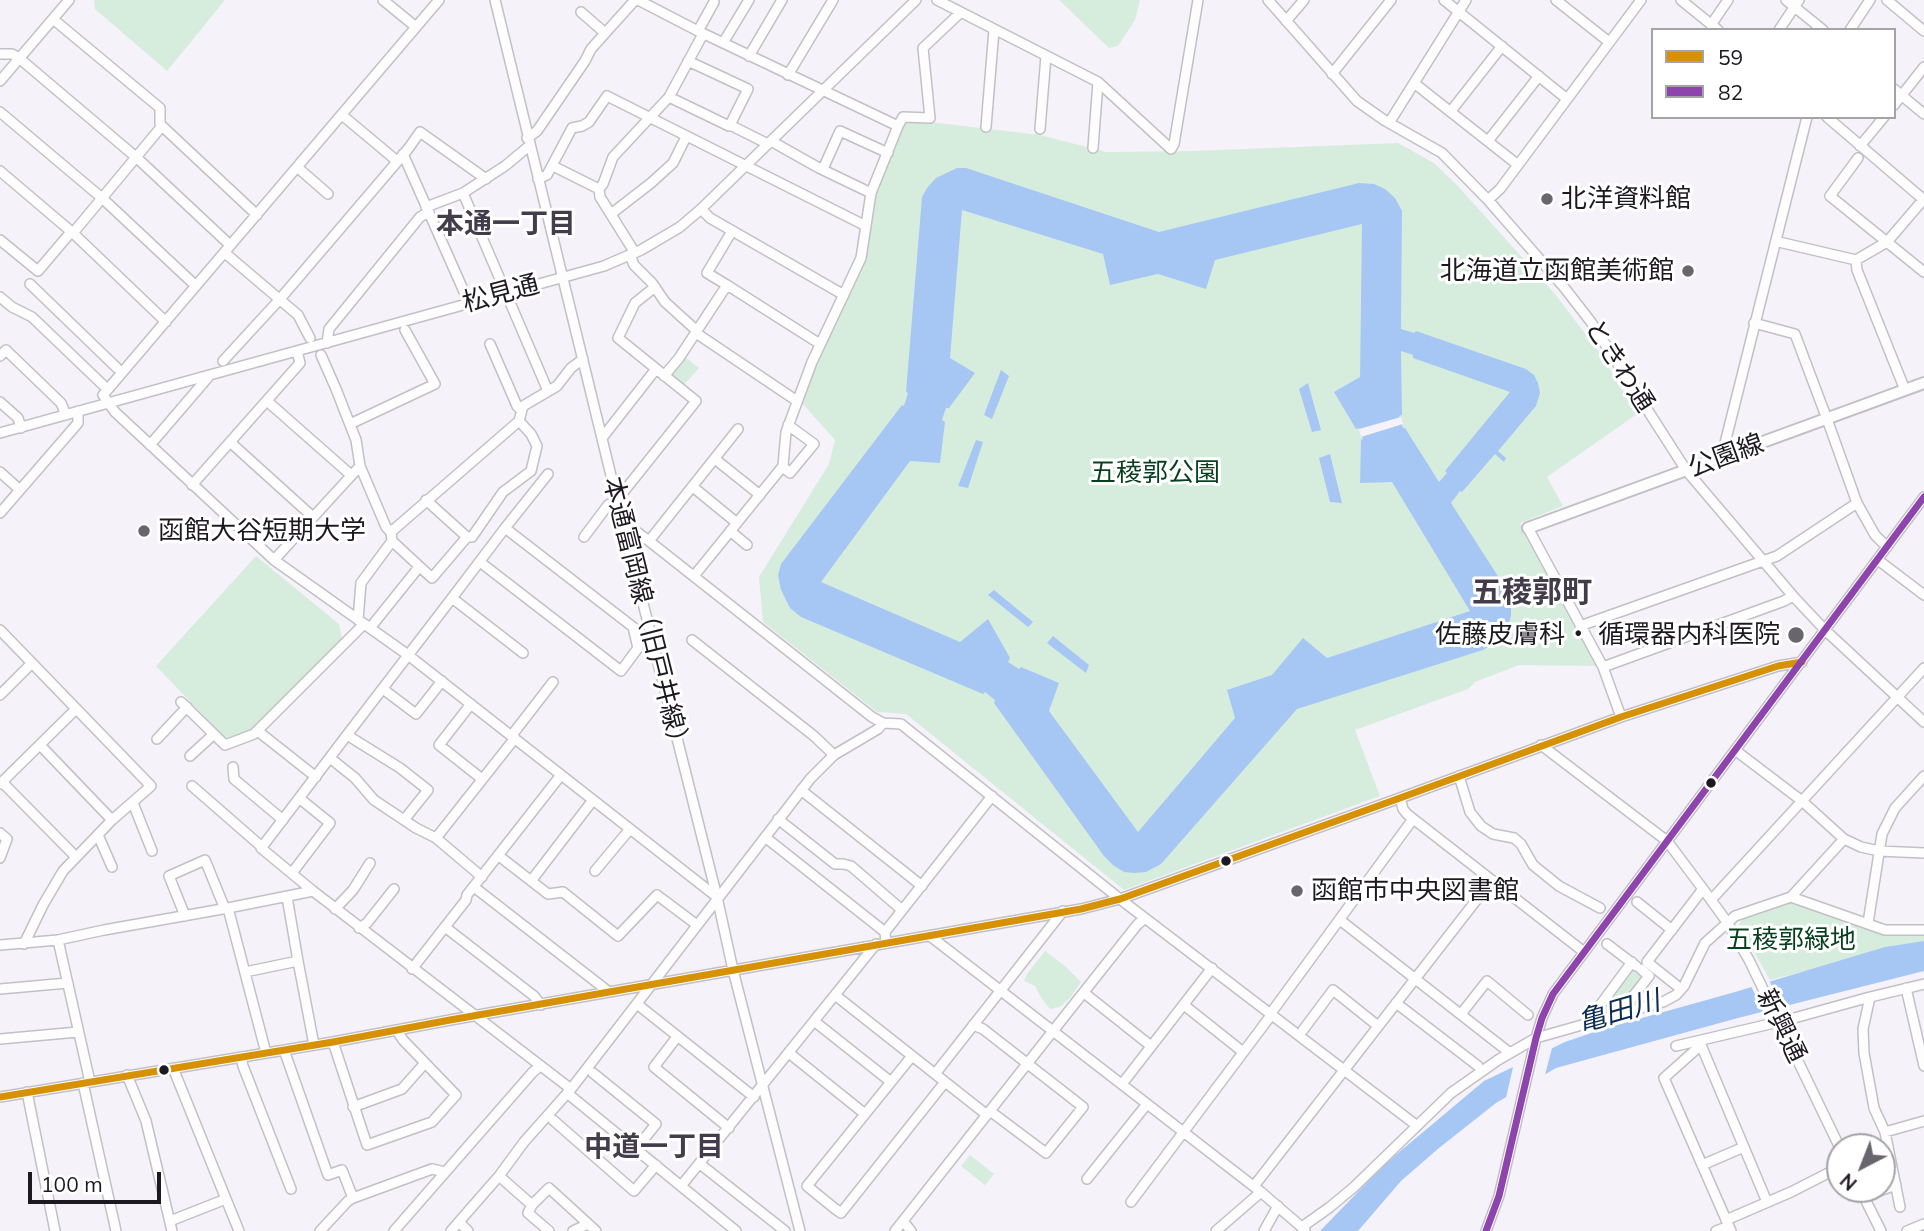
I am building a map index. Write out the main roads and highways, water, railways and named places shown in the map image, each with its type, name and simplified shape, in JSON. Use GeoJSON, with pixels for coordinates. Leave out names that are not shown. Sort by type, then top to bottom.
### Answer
{"type":"FeatureCollection","features":[{"type":"Feature","properties":{"kind":"main road","name":"公園線"},"geometry":{"type":"LineString","coordinates":[[1528,528],[1924,383]]}},
{"type":"Feature","properties":{"kind":"water"},"geometry":{"type":"Polygon","coordinates":[[[957,168],[966,168],[1159,232],[1359,183],[1374,184],[1385,189],[1395,198],[1402,211],[1401,329],[1414,333],[1416,331],[1526,369],[1534,375],[1538,383],[1540,393],[1536,406],[1498,451],[1506,458],[1504,462],[1495,454],[1451,503],[1508,592],[1511,616],[1503,637],[1483,650],[1297,709],[1161,864],[1146,872],[1134,873],[1124,872],[1104,856],[994,703],[995,700],[985,692],[983,694],[801,617],[790,608],[781,590],[778,575],[781,564],[902,405],[904,406],[908,393],[922,197],[936,178],[957,168]],[[962,210],[950,358],[975,373],[949,408],[946,408],[942,420],[945,422],[940,463],[910,461],[821,582],[960,642],[988,619],[1010,658],[1008,662],[1019,669],[1021,667],[1059,683],[1049,711],[1138,832],[1235,718],[1227,690],[1272,675],[1303,638],[1327,658],[1470,611],[1392,482],[1360,483],[1363,439],[1359,428],[1356,429],[1334,392],[1360,377],[1362,224],[1215,260],[1206,289],[1158,274],[1110,285],[1103,254],[962,210]],[[1401,351],[1402,415],[1399,416],[1403,428],[1439,482],[1447,473],[1445,471],[1510,392],[1413,358],[1413,355],[1401,351]]]}},
{"type":"Feature","properties":{"kind":"water"},"geometry":{"type":"Polygon","coordinates":[[[1001,370],[1009,376],[992,419],[984,415],[1001,370]]]}},
{"type":"Feature","properties":{"kind":"water"},"geometry":{"type":"Polygon","coordinates":[[[1308,383],[1321,430],[1312,432],[1299,389],[1308,383]]]}},
{"type":"Feature","properties":{"kind":"water"},"geometry":{"type":"Polygon","coordinates":[[[976,440],[983,442],[968,488],[958,486],[976,440]]]}},
{"type":"Feature","properties":{"kind":"water"},"geometry":{"type":"Polygon","coordinates":[[[1330,454],[1342,503],[1330,502],[1319,458],[1330,454]]]}},
{"type":"Feature","properties":{"kind":"water"},"geometry":{"type":"Polygon","coordinates":[[[994,590],[1033,622],[1028,627],[988,595],[994,590]]]}},
{"type":"Feature","properties":{"kind":"water"},"geometry":{"type":"Polygon","coordinates":[[[1053,636],[1089,665],[1086,673],[1047,643],[1053,636]]]}},
{"type":"Feature","properties":{"kind":"water"},"geometry":{"type":"Polygon","coordinates":[[[1924,941],[1924,971],[1556,1068],[1496,1103],[1439,1148],[1401,1181],[1358,1231],[1320,1231],[1385,1164],[1484,1081],[1565,1042],[1885,947],[1924,941]]]}},
{"type":"Feature","properties":{"kind":"place","name":"北洋資料館"},"geometry":{"type":"Point","coordinates":[1547,199]}},
{"type":"Feature","properties":{"kind":"place","name":"北海道立函館美術館"},"geometry":{"type":"Point","coordinates":[1688,271]}},
{"type":"Feature","properties":{"kind":"place","name":"函館大谷短期大学"},"geometry":{"type":"Point","coordinates":[144,531]}},
{"type":"Feature","properties":{"kind":"place","name":"佐藤皮膚科・ 循環器内科医院"},"geometry":{"type":"Point","coordinates":[1796,635]}},
{"type":"Feature","properties":{"kind":"place","name":"函館市中央図書館"},"geometry":{"type":"Point","coordinates":[1297,891]}},
{"type":"Feature","properties":{"kind":"district","name":"本通一丁目"},"geometry":{"type":"Point","coordinates":[506,225]}},
{"type":"Feature","properties":{"kind":"district","name":"五稜郭町"},"geometry":{"type":"Point","coordinates":[1532,593]}},
{"type":"Feature","properties":{"kind":"district","name":"中道一丁目"},"geometry":{"type":"Point","coordinates":[654,1148]}},
{"type":"Feature","properties":{"kind":"park label","name":"五稜郭公園"},"geometry":{"type":"Point","coordinates":[1155,473]}},
{"type":"Feature","properties":{"kind":"park label","name":"五稜郭緑地"},"geometry":{"type":"Point","coordinates":[1791,940]}},
{"type":"Feature","properties":{"kind":"water label","name":"亀田川"},"geometry":{"type":"Point","coordinates":[1619,1012]}}]}
